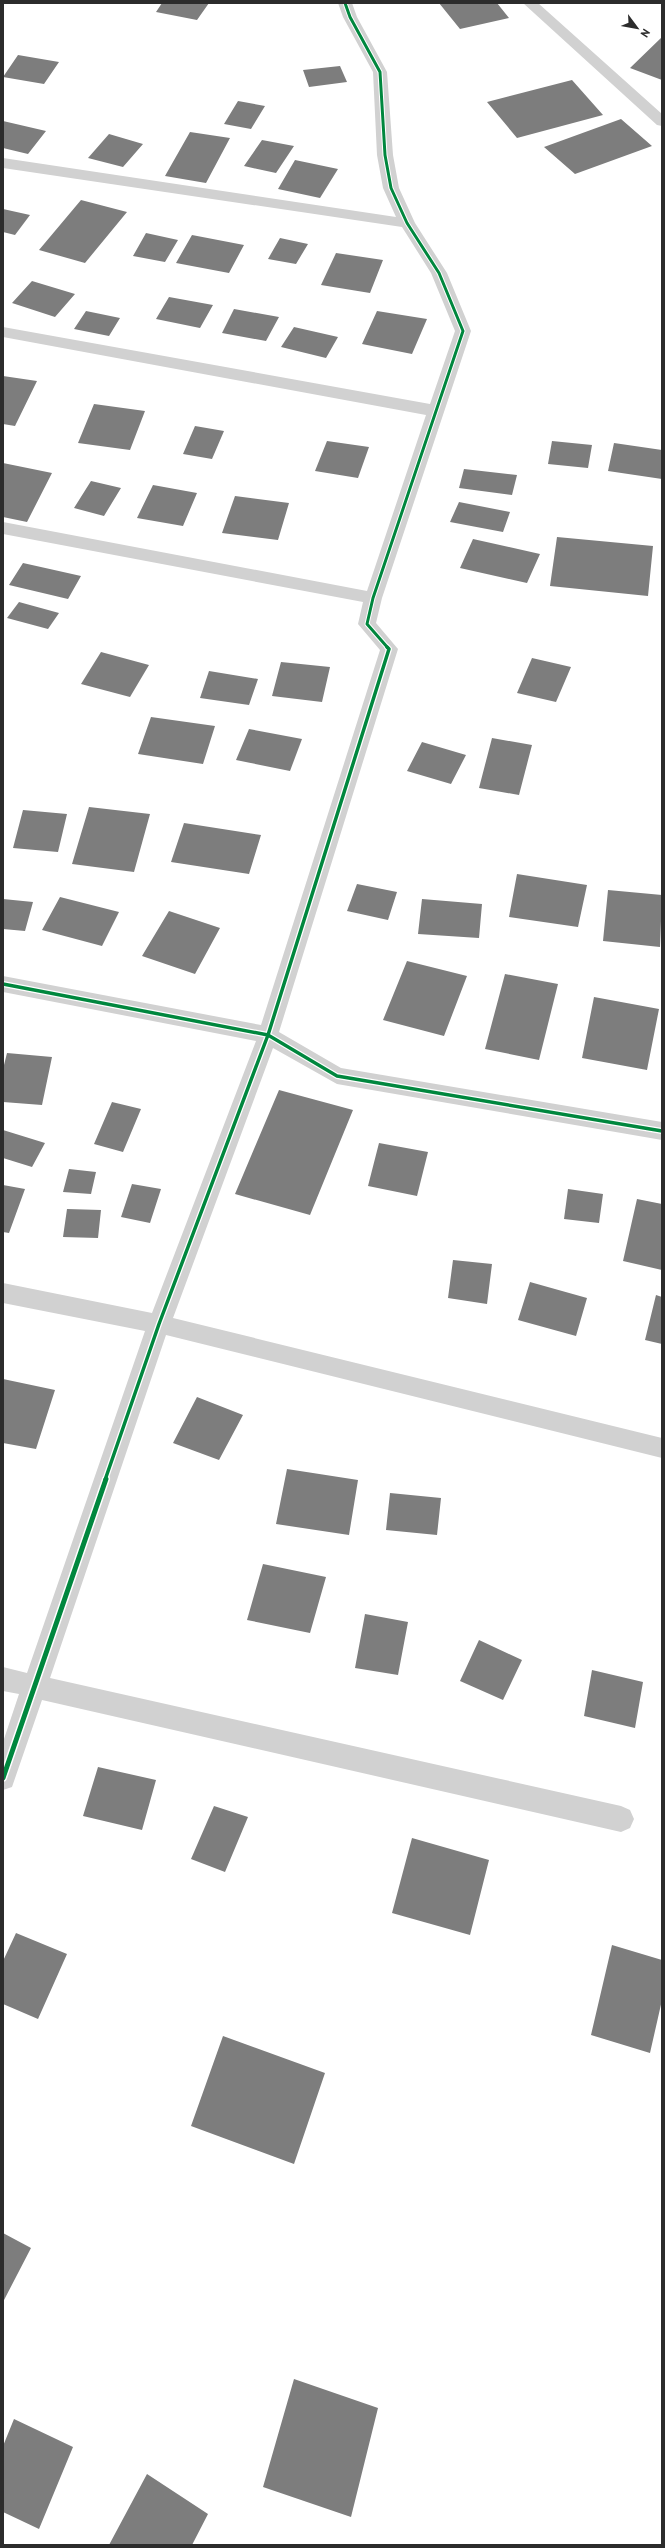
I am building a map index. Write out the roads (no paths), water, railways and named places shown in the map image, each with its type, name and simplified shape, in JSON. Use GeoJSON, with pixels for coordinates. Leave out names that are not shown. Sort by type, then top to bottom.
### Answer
{"type":"FeatureCollection","features":[{"type":"Feature","properties":{"kind":"street"},"geometry":{"type":"LineString","coordinates":[[3,1778],[159,1324],[268,1035],[389,649],[367,624],[373,598],[463,331],[439,273],[407,223],[390,181],[385,155],[380,72],[350,17],[345,3]]}},
{"type":"Feature","properties":{"kind":"street"},"geometry":{"type":"LineString","coordinates":[[530,3],[662,122]]}},
{"type":"Feature","properties":{"kind":"street"},"geometry":{"type":"LineString","coordinates":[[3,163],[407,223]]}},
{"type":"Feature","properties":{"kind":"street"},"geometry":{"type":"LineString","coordinates":[[3,332],[436,411]]}},
{"type":"Feature","properties":{"kind":"street"},"geometry":{"type":"LineString","coordinates":[[3,528],[373,598]]}},
{"type":"Feature","properties":{"kind":"street"},"geometry":{"type":"LineString","coordinates":[[3,984],[268,1035],[337,1076],[662,1131]]}},
{"type":"Feature","properties":{"kind":"street"},"geometry":{"type":"LineString","coordinates":[[3,1294],[159,1324],[662,1448]]}},
{"type":"Feature","properties":{"kind":"street"},"geometry":{"type":"LineString","coordinates":[[3,1680],[621,1818]]}}]}
